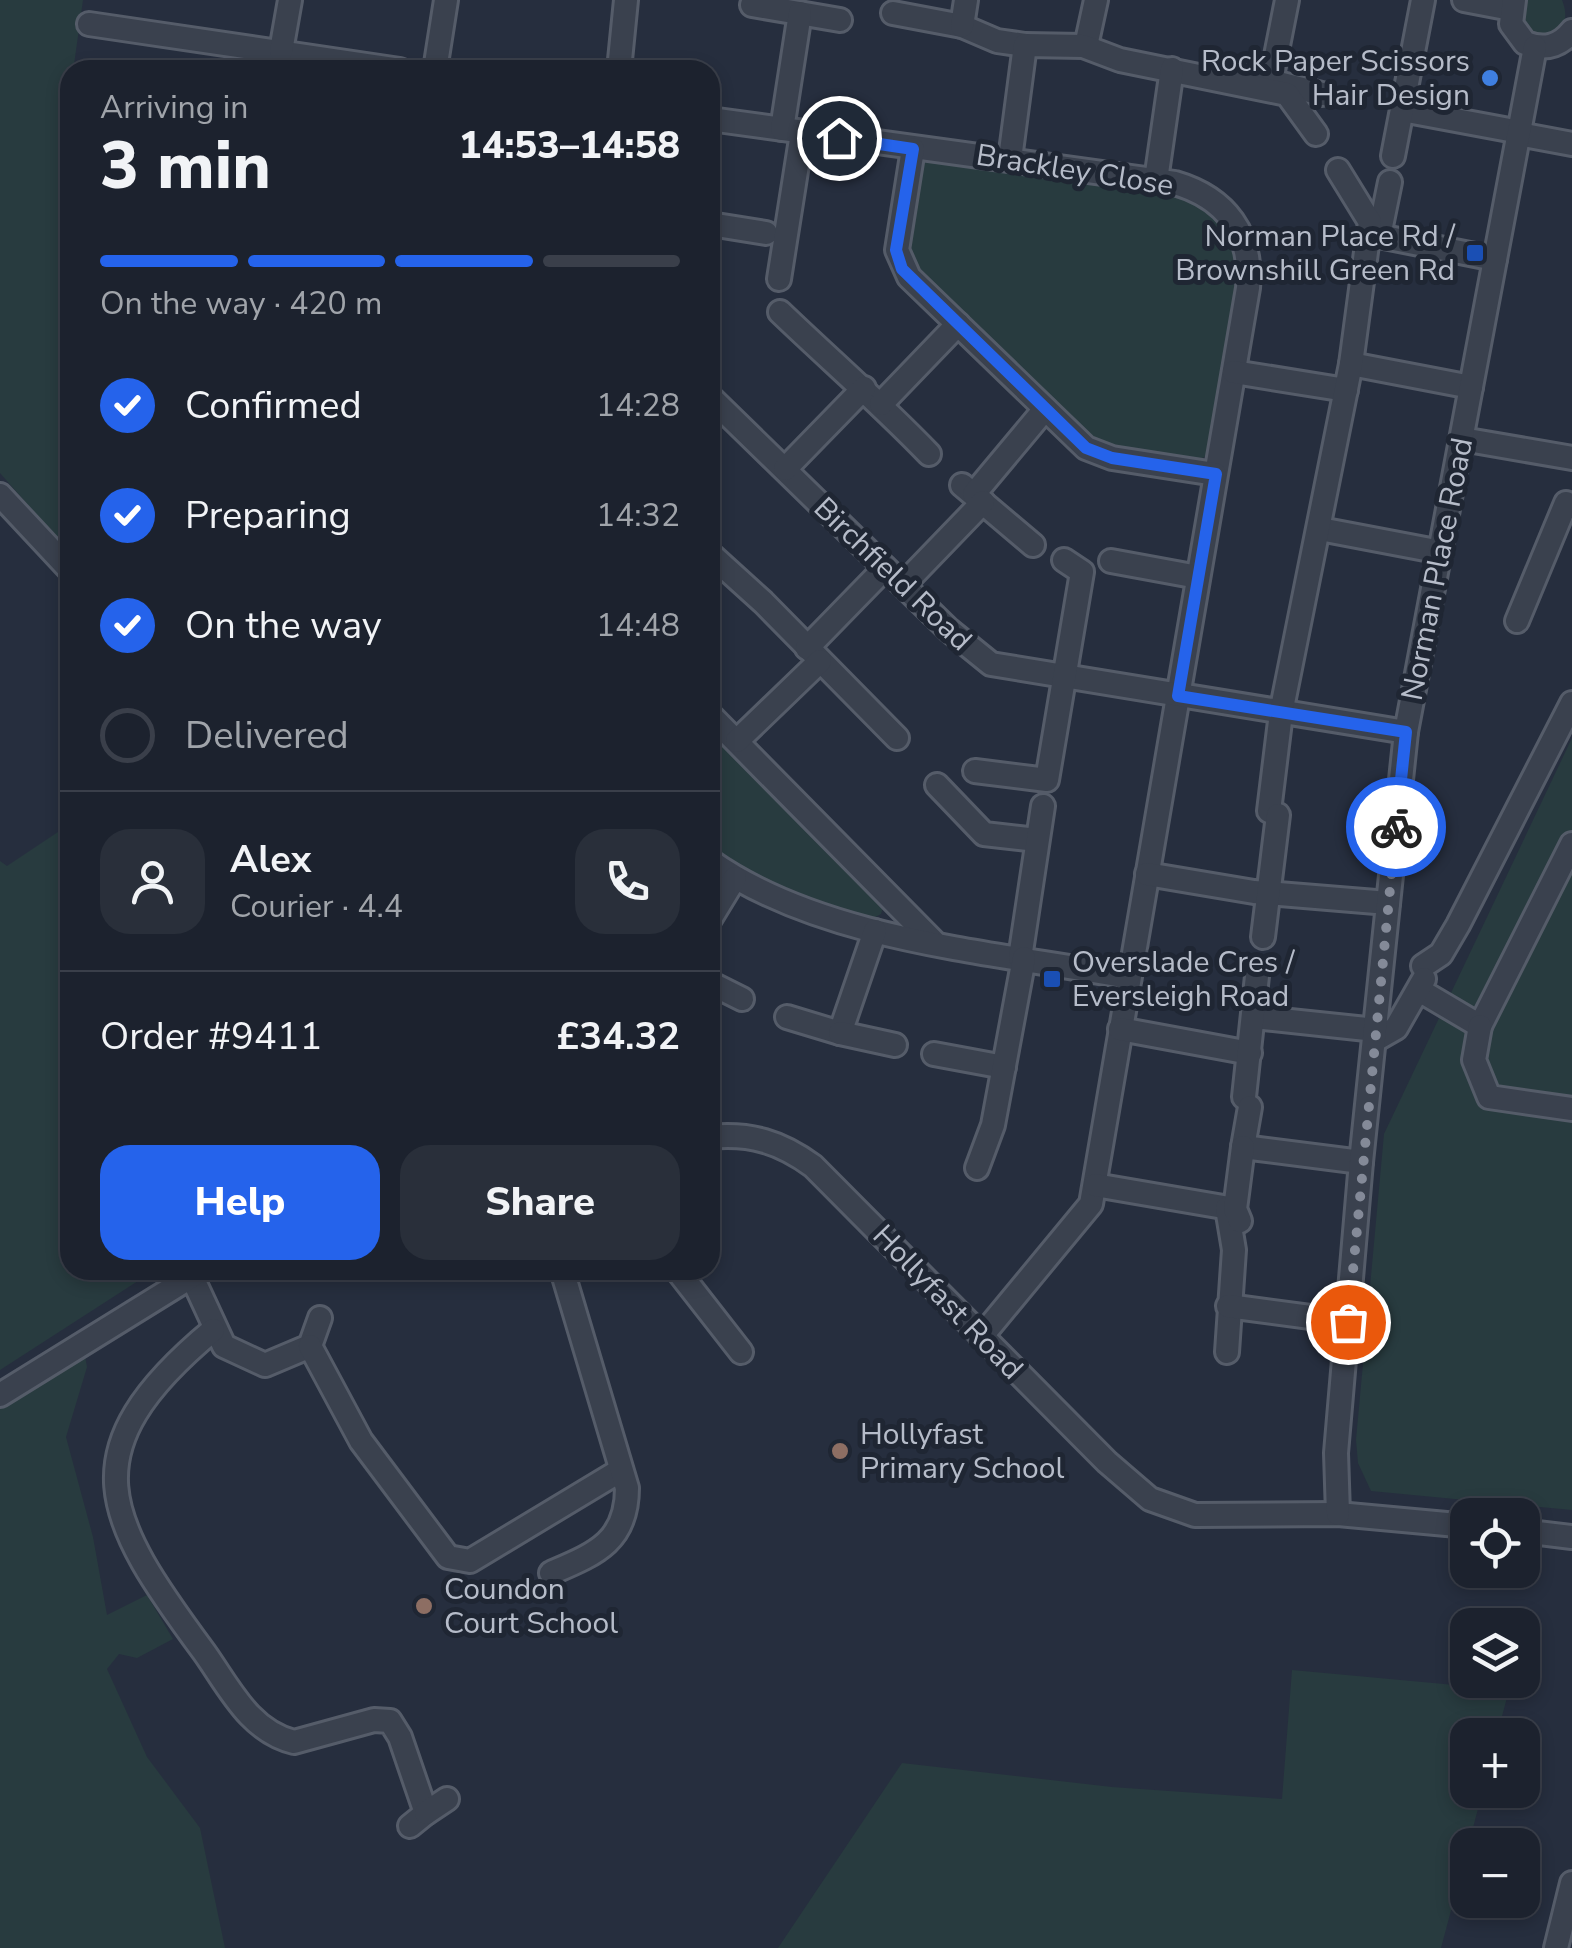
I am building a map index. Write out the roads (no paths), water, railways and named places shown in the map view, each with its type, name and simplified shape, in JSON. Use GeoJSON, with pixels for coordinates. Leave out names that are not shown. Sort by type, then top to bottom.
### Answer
{"type":"FeatureCollection","features":[{"type":"Feature","properties":{"kind":"street"},"geometry":{"type":"LineString","coordinates":[[280,51],[290,0]]}},
{"type":"Feature","properties":{"kind":"street"},"geometry":{"type":"LineString","coordinates":[[437,60],[446,0]]}},
{"type":"Feature","properties":{"kind":"street"},"geometry":{"type":"LineString","coordinates":[[620,60],[626,0]]}},
{"type":"Feature","properties":{"kind":"street"},"geometry":{"type":"LineString","coordinates":[[962,26],[966,0]]}},
{"type":"Feature","properties":{"kind":"street"},"geometry":{"type":"LineString","coordinates":[[1086,46],[1096,0]]}},
{"type":"Feature","properties":{"kind":"street"},"geometry":{"type":"LineString","coordinates":[[1270,81],[1287,0]]}},
{"type":"Feature","properties":{"kind":"street"},"geometry":{"type":"LineString","coordinates":[[1394,156],[1423,0]]}},
{"type":"Feature","properties":{"kind":"street"},"geometry":{"type":"LineString","coordinates":[[1464,0],[1512,5],[1516,34],[1536,47],[1560,43],[1572,31]]}},
{"type":"Feature","properties":{"kind":"street"},"geometry":{"type":"LineString","coordinates":[[752,5],[808,9],[840,20]]}},
{"type":"Feature","properties":{"kind":"street"},"geometry":{"type":"LineString","coordinates":[[779,279],[808,9]]}},
{"type":"Feature","properties":{"kind":"street"},"geometry":{"type":"LineString","coordinates":[[893,13],[962,26],[997,40],[1025,45],[1086,46],[1120,60],[1287,94],[1316,134]]}},
{"type":"Feature","properties":{"kind":"street"},"geometry":{"type":"LineString","coordinates":[[88,24],[280,51],[300,60]]}},
{"type":"Feature","properties":{"kind":"street"},"geometry":{"type":"LineString","coordinates":[[1010,160],[1025,45]]}},
{"type":"Feature","properties":{"kind":"street","name":"Norman Place Road"},"geometry":{"type":"LineString","coordinates":[[1338,1514],[1336,1454],[1360,1162],[1406,732],[1536,47]]}},
{"type":"Feature","properties":{"kind":"street"},"geometry":{"type":"LineString","coordinates":[[1156,180],[1172,69]]}},
{"type":"Feature","properties":{"kind":"street"},"geometry":{"type":"LineString","coordinates":[[1226,71],[1322,94]]}},
{"type":"Feature","properties":{"kind":"street"},"geometry":{"type":"LineString","coordinates":[[1402,110],[1572,144]]}},
{"type":"Feature","properties":{"kind":"street","name":"Brackley Close"},"geometry":{"type":"LineString","coordinates":[[720,120],[1156,180],[1212,198],[1232,218],[1246,244],[1248,288],[1088,1214],[981,1337]]}},
{"type":"Feature","properties":{"kind":"street"},"geometry":{"type":"LineString","coordinates":[[913,149],[898,235],[898,261],[1086,448],[1101,455],[1216,474]]}},
{"type":"Feature","properties":{"kind":"street"},"geometry":{"type":"LineString","coordinates":[[1263,937],[1281,712],[1351,364],[1370,222],[1338,170]]}},
{"type":"Feature","properties":{"kind":"street"},"geometry":{"type":"LineString","coordinates":[[1390,182],[1380,236],[1495,259]]}},
{"type":"Feature","properties":{"kind":"street"},"geometry":{"type":"LineString","coordinates":[[720,226],[766,233]]}},
{"type":"Feature","properties":{"kind":"street"},"geometry":{"type":"LineString","coordinates":[[780,312],[873,396],[929,454]]}},
{"type":"Feature","properties":{"kind":"street"},"geometry":{"type":"LineString","coordinates":[[786,469],[958,324]]}},
{"type":"Feature","properties":{"kind":"street"},"geometry":{"type":"LineString","coordinates":[[1351,364],[1471,386]]}},
{"type":"Feature","properties":{"kind":"street"},"geometry":{"type":"LineString","coordinates":[[1234,372],[1346,390]]}},
{"type":"Feature","properties":{"kind":"street","name":"Birchfield Road"},"geometry":{"type":"LineString","coordinates":[[720,406],[903,586],[991,664],[1406,732]]}},
{"type":"Feature","properties":{"kind":"street"},"geometry":{"type":"LineString","coordinates":[[903,586],[973,494],[1046,409]]}},
{"type":"Feature","properties":{"kind":"street"},"geometry":{"type":"LineString","coordinates":[[1462,439],[1572,458]]}},
{"type":"Feature","properties":{"kind":"street"},"geometry":{"type":"LineString","coordinates":[[973,494],[1033,545]]}},
{"type":"Feature","properties":{"kind":"street"},"geometry":{"type":"LineString","coordinates":[[0,495],[60,559]]}},
{"type":"Feature","properties":{"kind":"street"},"geometry":{"type":"LineString","coordinates":[[1517,621],[1570,498]]}},
{"type":"Feature","properties":{"kind":"street"},"geometry":{"type":"LineString","coordinates":[[1320,530],[1441,552]]}},
{"type":"Feature","properties":{"kind":"street"},"geometry":{"type":"LineString","coordinates":[[976,771],[1047,780],[1082,572],[1064,560]]}},
{"type":"Feature","properties":{"kind":"street"},"geometry":{"type":"LineString","coordinates":[[1111,561],[1198,577]]}},
{"type":"Feature","properties":{"kind":"street"},"geometry":{"type":"LineString","coordinates":[[720,564],[897,738]]}},
{"type":"Feature","properties":{"kind":"street"},"geometry":{"type":"LineString","coordinates":[[737,742],[885,568]]}},
{"type":"Feature","properties":{"kind":"street"},"geometry":{"type":"LineString","coordinates":[[1254,1018],[1375,1035],[1396,1028],[1419,990],[1423,966],[1441,954],[1458,925],[1572,703]]}},
{"type":"Feature","properties":{"kind":"street"},"geometry":{"type":"LineString","coordinates":[[720,725],[934,941]]}},
{"type":"Feature","properties":{"kind":"street"},"geometry":{"type":"LineString","coordinates":[[937,785],[984,834],[1037,840]]}},
{"type":"Feature","properties":{"kind":"street"},"geometry":{"type":"LineString","coordinates":[[977,1168],[993,1125],[1004,1067],[1042,806]]}},
{"type":"Feature","properties":{"kind":"street"},"geometry":{"type":"LineString","coordinates":[[1572,844],[1480,1026],[1474,1060],[1489,1096],[1572,1109]]}},
{"type":"Feature","properties":{"kind":"street"},"geometry":{"type":"LineString","coordinates":[[720,868],[826,918],[876,931],[1128,977]]}},
{"type":"Feature","properties":{"kind":"street"},"geometry":{"type":"LineString","coordinates":[[1147,874],[1268,892],[1388,903]]}},
{"type":"Feature","properties":{"kind":"street"},"geometry":{"type":"LineString","coordinates":[[720,903],[736,878]]}},
{"type":"Feature","properties":{"kind":"street"},"geometry":{"type":"LineString","coordinates":[[840,1033],[876,931]]}},
{"type":"Feature","properties":{"kind":"street"},"geometry":{"type":"LineString","coordinates":[[1384,952],[1402,954],[1423,966]]}},
{"type":"Feature","properties":{"kind":"street"},"geometry":{"type":"LineString","coordinates":[[1227,1352],[1234,1213],[1257,976]]}},
{"type":"Feature","properties":{"kind":"street"},"geometry":{"type":"LineString","coordinates":[[720,988],[742,999]]}},
{"type":"Feature","properties":{"kind":"street"},"geometry":{"type":"LineString","coordinates":[[1419,990],[1480,1026]]}},
{"type":"Feature","properties":{"kind":"street"},"geometry":{"type":"LineString","coordinates":[[787,1017],[895,1045]]}},
{"type":"Feature","properties":{"kind":"street"},"geometry":{"type":"LineString","coordinates":[[1120,1029],[1250,1053]]}},
{"type":"Feature","properties":{"kind":"street"},"geometry":{"type":"LineString","coordinates":[[934,1054],[1004,1067]]}},
{"type":"Feature","properties":{"kind":"street","name":"Hollyfast Road"},"geometry":{"type":"LineString","coordinates":[[720,1137],[753,1136],[774,1142],[814,1166],[981,1337],[1150,1499],[1195,1515],[1338,1514],[1450,1524]]}},
{"type":"Feature","properties":{"kind":"street"},"geometry":{"type":"LineString","coordinates":[[1243,1147],[1360,1162]]}},
{"type":"Feature","properties":{"kind":"street"},"geometry":{"type":"LineString","coordinates":[[1095,1185],[1234,1213]]}},
{"type":"Feature","properties":{"kind":"street"},"geometry":{"type":"LineString","coordinates":[[0,1395],[187,1280]]}},
{"type":"Feature","properties":{"kind":"street"},"geometry":{"type":"LineString","coordinates":[[199,1280],[212,1330],[224,1346],[265,1365],[310,1346],[320,1318]]}},
{"type":"Feature","properties":{"kind":"street"},"geometry":{"type":"LineString","coordinates":[[551,1573],[593,1554],[617,1534],[627,1512],[622,1471],[565,1280]]}},
{"type":"Feature","properties":{"kind":"street"},"geometry":{"type":"LineString","coordinates":[[684,1280],[741,1352]]}},
{"type":"Feature","properties":{"kind":"street"},"geometry":{"type":"LineString","coordinates":[[1228,1306],[1348,1322]]}},
{"type":"Feature","properties":{"kind":"street"},"geometry":{"type":"LineString","coordinates":[[212,1330],[153,1386],[119,1442],[114,1461],[120,1520],[165,1603],[242,1708],[260,1726],[294,1742],[374,1720],[390,1721],[400,1737],[418,1820],[447,1799]]}},
{"type":"Feature","properties":{"kind":"street"},"geometry":{"type":"LineString","coordinates":[[310,1346],[361,1441],[448,1557],[470,1560],[622,1471]]}},
{"type":"Feature","properties":{"kind":"street"},"geometry":{"type":"LineString","coordinates":[[1540,1534],[1572,1537]]}},
{"type":"Feature","properties":{"kind":"street"},"geometry":{"type":"LineString","coordinates":[[1556,1948],[1572,1882]]}},
{"type":"Feature","properties":{"kind":"place","name":"Rock Paper Scissors Hair Design"},"geometry":{"type":"Point","coordinates":[1490,78]}},
{"type":"Feature","properties":{"kind":"place","name":"Norman Place Rd / Brownshill Green Rd"},"geometry":{"type":"Point","coordinates":[1475,253]}},
{"type":"Feature","properties":{"kind":"place","name":"Overslade Cres / Eversleigh Road"},"geometry":{"type":"Point","coordinates":[1052,979]}},
{"type":"Feature","properties":{"kind":"place","name":"Hollyfast Primary School"},"geometry":{"type":"Point","coordinates":[840,1451]}},
{"type":"Feature","properties":{"kind":"place","name":"Coundon Court School"},"geometry":{"type":"Point","coordinates":[424,1606]}}]}
